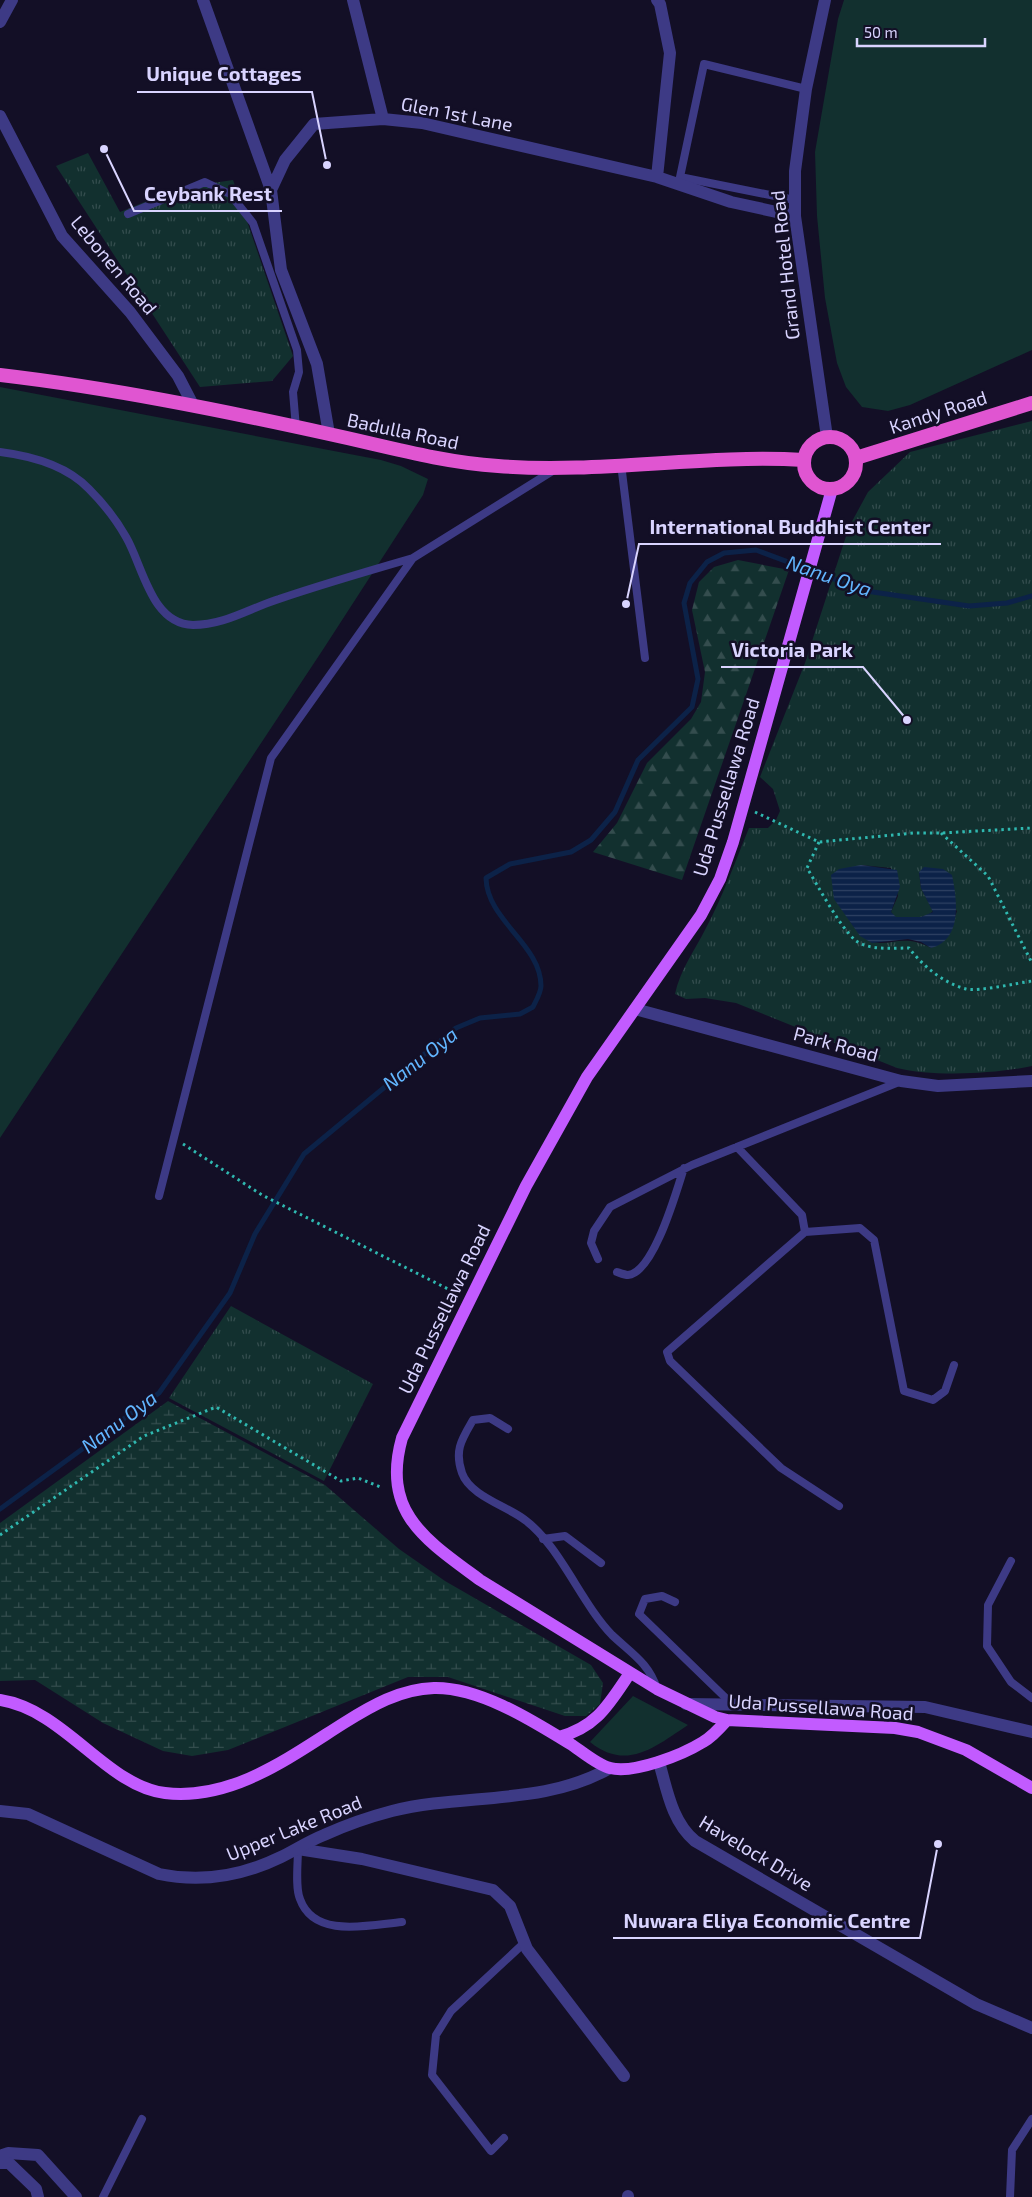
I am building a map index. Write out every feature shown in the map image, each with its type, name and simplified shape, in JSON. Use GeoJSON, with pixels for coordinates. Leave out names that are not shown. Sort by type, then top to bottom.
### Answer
{"type":"FeatureCollection","features":[{"type":"Feature","properties":{"kind":"highway","name":"Badulla Road"},"geometry":{"type":"LineString","coordinates":[[0,375],[193,405],[464,462],[498,466],[559,467],[741,458],[804,460]]}},
{"type":"Feature","properties":{"kind":"highway","name":"Kandy Road"},"geometry":{"type":"LineString","coordinates":[[856,458],[1032,403]]}},
{"type":"Feature","properties":{"kind":"highway"},"geometry":{"type":"LineString","coordinates":[[827,437],[839,438],[852,446],[856,458],[854,472],[846,484],[832,489],[818,486],[807,476],[804,460],[807,449],[817,439],[827,437]]}},
{"type":"Feature","properties":{"kind":"main road","name":"Uda Pussellawa Road"},"geometry":{"type":"LineString","coordinates":[[832,489],[733,842],[712,896],[701,915],[587,1077],[526,1186],[402,1438],[396,1466],[397,1494],[404,1510],[416,1526],[480,1580],[683,1704],[727,1720],[870,1726],[918,1732],[966,1750],[1032,1788]]}},
{"type":"Feature","properties":{"kind":"main road"},"geometry":{"type":"LineString","coordinates":[[559,1737],[582,1729],[594,1721],[630,1673]]}},
{"type":"Feature","properties":{"kind":"main road"},"geometry":{"type":"LineString","coordinates":[[0,1700],[26,1707],[51,1721],[103,1762],[145,1787],[162,1793],[180,1794],[216,1791],[238,1783],[294,1754],[359,1713],[398,1694],[416,1690],[453,1689],[522,1715],[610,1768],[636,1767],[659,1762],[704,1742],[727,1720]]}},
{"type":"Feature","properties":{"kind":"street"},"geometry":{"type":"LineString","coordinates":[[0,22],[12,0]]}},
{"type":"Feature","properties":{"kind":"street"},"geometry":{"type":"LineString","coordinates":[[202,0],[271,190],[281,270],[317,364],[328,434]]}},
{"type":"Feature","properties":{"kind":"street"},"geometry":{"type":"LineString","coordinates":[[353,0],[383,119]]}},
{"type":"Feature","properties":{"kind":"street"},"geometry":{"type":"LineString","coordinates":[[657,0],[660,4],[670,53],[657,177]]}},
{"type":"Feature","properties":{"kind":"street","name":"Grand Hotel Road"},"geometry":{"type":"LineString","coordinates":[[825,0],[806,89],[794,171],[796,216],[827,437]]}},
{"type":"Feature","properties":{"kind":"street","name":"Lebonen Road"},"geometry":{"type":"LineString","coordinates":[[0,116],[62,236],[130,312],[178,376],[193,405]]}},
{"type":"Feature","properties":{"kind":"street","name":"Glen 1st Lane"},"geometry":{"type":"LineString","coordinates":[[271,190],[285,160],[314,124],[383,119],[422,123],[657,177],[731,202],[796,216]]}},
{"type":"Feature","properties":{"kind":"street","name":"Park Road"},"geometry":{"type":"LineString","coordinates":[[635,1009],[901,1081],[938,1086],[1032,1081]]}},
{"type":"Feature","properties":{"kind":"street"},"geometry":{"type":"LineString","coordinates":[[683,1704],[925,1707],[1032,1732]]}},
{"type":"Feature","properties":{"kind":"street","name":"Havelock Drive"},"geometry":{"type":"LineString","coordinates":[[659,1762],[676,1817],[684,1832],[695,1841],[976,2004],[1032,2028]]}},
{"type":"Feature","properties":{"kind":"street","name":"Upper Lake Road"},"geometry":{"type":"LineString","coordinates":[[0,1811],[28,1814],[138,1866],[181,1878],[220,1877],[240,1872],[298,1849],[342,1828],[392,1811],[443,1802],[553,1790],[588,1781],[610,1768]]}},
{"type":"Feature","properties":{"kind":"street"},"geometry":{"type":"LineString","coordinates":[[298,1849],[362,1859],[493,1890],[510,1906],[523,1944],[624,2076]]}},
{"type":"Feature","properties":{"kind":"street"},"geometry":{"type":"LineString","coordinates":[[0,2156],[8,2153],[38,2155],[76,2197]]}},
{"type":"Feature","properties":{"kind":"street"},"geometry":{"type":"LineString","coordinates":[[0,2163],[8,2163],[36,2189],[38,2197]]}},
{"type":"Feature","properties":{"kind":"lane"},"geometry":{"type":"LineString","coordinates":[[795,200],[680,177],[704,64],[806,89]]}},
{"type":"Feature","properties":{"kind":"lane"},"geometry":{"type":"LineString","coordinates":[[128,214],[205,182],[230,194],[253,223],[297,350],[299,372],[293,392],[296,428]]}},
{"type":"Feature","properties":{"kind":"lane"},"geometry":{"type":"LineString","coordinates":[[0,452],[28,456],[59,468],[88,488],[126,536],[153,595],[170,619],[192,625],[225,621],[277,599],[413,558],[559,467]]}},
{"type":"Feature","properties":{"kind":"lane"},"geometry":{"type":"LineString","coordinates":[[621,464],[645,658]]}},
{"type":"Feature","properties":{"kind":"lane"},"geometry":{"type":"LineString","coordinates":[[159,1196],[271,758],[413,558]]}},
{"type":"Feature","properties":{"kind":"lane"},"geometry":{"type":"LineString","coordinates":[[598,1259],[591,1243],[594,1231],[610,1207],[684,1168],[901,1081]]}},
{"type":"Feature","properties":{"kind":"lane"},"geometry":{"type":"LineString","coordinates":[[737,1147],[802,1215],[805,1232]]}},
{"type":"Feature","properties":{"kind":"lane"},"geometry":{"type":"LineString","coordinates":[[617,1272],[629,1275],[638,1270],[658,1244],[684,1168]]}},
{"type":"Feature","properties":{"kind":"lane"},"geometry":{"type":"LineString","coordinates":[[839,1506],[780,1468],[670,1361],[666,1352],[805,1232],[860,1228],[874,1240],[904,1391],[933,1400],[945,1391],[954,1365]]}},
{"type":"Feature","properties":{"kind":"lane"},"geometry":{"type":"LineString","coordinates":[[508,1429],[490,1418],[473,1420],[458,1447],[462,1474],[479,1493],[525,1520],[543,1539],[610,1633],[652,1672],[657,1689]]}},
{"type":"Feature","properties":{"kind":"lane"},"geometry":{"type":"LineString","coordinates":[[543,1539],[565,1536],[601,1563]]}},
{"type":"Feature","properties":{"kind":"lane"},"geometry":{"type":"LineString","coordinates":[[1011,1561],[988,1605],[987,1646],[1010,1682],[1032,1698]]}},
{"type":"Feature","properties":{"kind":"lane"},"geometry":{"type":"LineString","coordinates":[[674,1602],[662,1596],[645,1599],[639,1614],[733,1705]]}},
{"type":"Feature","properties":{"kind":"lane"},"geometry":{"type":"LineString","coordinates":[[298,1849],[299,1898],[305,1910],[316,1920],[330,1926],[402,1922]]}},
{"type":"Feature","properties":{"kind":"lane"},"geometry":{"type":"LineString","coordinates":[[504,2138],[491,2151],[432,2075],[436,2035],[451,2011],[523,1944]]}},
{"type":"Feature","properties":{"kind":"lane"},"geometry":{"type":"LineString","coordinates":[[1010,2197],[1012,2150],[1032,2119]]}},
{"type":"Feature","properties":{"kind":"lane"},"geometry":{"type":"LineString","coordinates":[[103,2197],[142,2120]]}},
{"type":"Feature","properties":{"kind":"path"},"geometry":{"type":"LineString","coordinates":[[742,807],[776,820],[819,842],[914,833],[941,834],[1032,828]]}},
{"type":"Feature","properties":{"kind":"path"},"geometry":{"type":"LineString","coordinates":[[941,834],[988,876],[1032,963]]}},
{"type":"Feature","properties":{"kind":"path"},"geometry":{"type":"LineString","coordinates":[[819,842],[807,868],[831,908],[856,940],[881,948],[909,948],[918,960],[941,979],[967,990],[1032,981]]}},
{"type":"Feature","properties":{"kind":"path"},"geometry":{"type":"LineString","coordinates":[[174,1138],[262,1195],[299,1212],[471,1301]]}},
{"type":"Feature","properties":{"kind":"path"},"geometry":{"type":"LineString","coordinates":[[0,1535],[144,1436],[216,1407],[341,1481],[358,1478],[397,1494]]}},
{"type":"Feature","properties":{"kind":"green space"},"geometry":{"type":"Polygon","coordinates":[[[844,0],[1032,0],[1032,350],[910,405],[888,411],[862,407],[846,387],[837,363],[825,298],[817,216],[815,152],[838,19],[844,0]]]}},
{"type":"Feature","properties":{"kind":"green space"},"geometry":{"type":"Polygon","coordinates":[[[88,153],[120,212],[179,188],[233,180],[293,356],[272,381],[200,387],[56,166],[88,153]]]}},
{"type":"Feature","properties":{"kind":"green space"},"geometry":{"type":"Polygon","coordinates":[[[0,387],[381,460],[401,466],[428,479],[423,495],[324,648],[0,1138],[0,387]]]}},
{"type":"Feature","properties":{"kind":"green space"},"geometry":{"type":"Polygon","coordinates":[[[1032,421],[1032,1066],[1017,1069],[964,1073],[928,1073],[897,1068],[736,1003],[705,998],[686,999],[675,994],[684,968],[718,904],[749,828],[768,828],[776,820],[780,811],[773,789],[760,777],[805,663],[849,527],[868,492],[910,452],[1032,421]],[[861,865],[849,920],[869,940],[878,943],[917,942],[931,948],[953,923],[957,911],[919,872],[921,888],[933,911],[920,917],[895,917],[891,912],[898,896],[891,868],[861,865]]]}},
{"type":"Feature","properties":{"kind":"green space"},"geometry":{"type":"Polygon","coordinates":[[[738,560],[789,570],[682,880],[593,852],[617,823],[647,763],[691,719],[701,702],[705,672],[692,610],[699,582],[714,567],[738,560]]]}},
{"type":"Feature","properties":{"kind":"green space"},"geometry":{"type":"Polygon","coordinates":[[[231,1306],[373,1384],[324,1481],[169,1398],[231,1306]]]}},
{"type":"Feature","properties":{"kind":"green space"},"geometry":{"type":"Polygon","coordinates":[[[168,1401],[325,1485],[399,1549],[445,1581],[591,1665],[603,1683],[600,1704],[586,1716],[565,1716],[448,1677],[408,1677],[228,1750],[192,1756],[163,1751],[103,1723],[35,1680],[0,1681],[0,1523],[168,1401]]]}},
{"type":"Feature","properties":{"kind":"green space"},"geometry":{"type":"Polygon","coordinates":[[[633,1696],[688,1725],[653,1748],[641,1753],[616,1755],[604,1751],[590,1742],[633,1696]]]}},
{"type":"Feature","properties":{"kind":"water"},"geometry":{"type":"Polygon","coordinates":[[[861,865],[897,870],[900,887],[891,912],[896,917],[921,917],[933,912],[921,888],[919,872],[924,867],[943,869],[952,875],[956,907],[953,928],[948,937],[941,944],[931,948],[921,942],[908,939],[872,943],[860,936],[834,899],[831,875],[839,869],[861,865]]]}},
{"type":"Feature","properties":{"kind":"waterway","name":"Nanu Oya"},"geometry":{"type":"LineString","coordinates":[[0,1509],[159,1393],[230,1293],[255,1234],[304,1154],[456,1028],[480,1018],[520,1014],[533,1007],[541,988],[539,971],[533,957],[495,907],[489,893],[486,878],[510,864],[571,852],[591,840],[615,812],[638,760],[692,707],[698,679],[684,603],[690,583],[707,562],[724,553],[756,550],[866,591],[969,606],[1007,603],[1032,596]]}},
{"type":"Feature","properties":{"kind":"place","name":"Ceybank Rest"},"geometry":{"type":"Point","coordinates":[104,149]}},
{"type":"Feature","properties":{"kind":"place","name":"Unique Cottages"},"geometry":{"type":"Point","coordinates":[327,165]}},
{"type":"Feature","properties":{"kind":"place","name":"International Buddhist Center"},"geometry":{"type":"Point","coordinates":[626,604]}},
{"type":"Feature","properties":{"kind":"place","name":"Victoria Park"},"geometry":{"type":"Point","coordinates":[907,720]}},
{"type":"Feature","properties":{"kind":"place","name":"Nuwara Eliya Economic Centre"},"geometry":{"type":"Point","coordinates":[938,1844]}}]}
